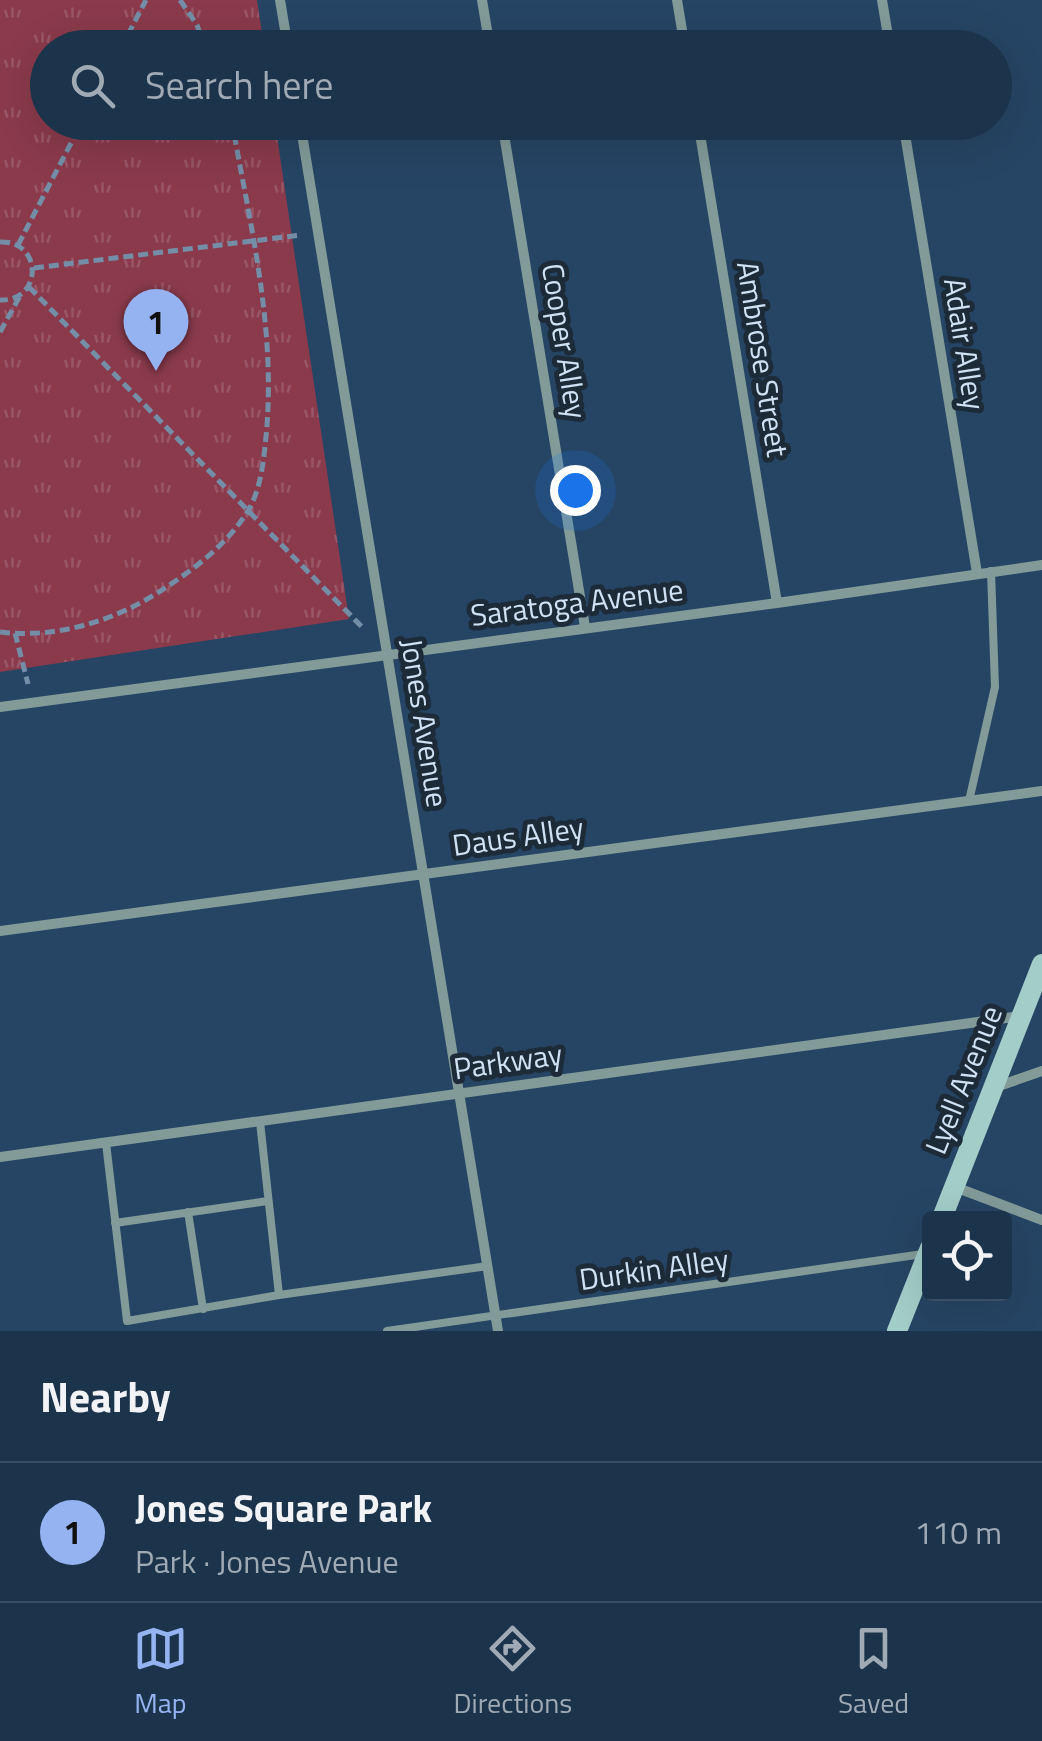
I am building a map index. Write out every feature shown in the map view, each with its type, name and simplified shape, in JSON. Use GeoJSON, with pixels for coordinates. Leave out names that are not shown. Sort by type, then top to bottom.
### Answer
{"type":"FeatureCollection","features":[{"type":"Feature","properties":{"kind":"main road","name":"Lyell Avenue"},"geometry":{"type":"LineString","coordinates":[[945,1211],[1042,964]]}},
{"type":"Feature","properties":{"kind":"main road"},"geometry":{"type":"LineString","coordinates":[[898,1331],[922,1266]]}},
{"type":"Feature","properties":{"kind":"street"},"geometry":{"type":"LineString","coordinates":[[280,0],[285,30]]}},
{"type":"Feature","properties":{"kind":"street"},"geometry":{"type":"LineString","coordinates":[[482,0],[487,30]]}},
{"type":"Feature","properties":{"kind":"street"},"geometry":{"type":"LineString","coordinates":[[677,0],[682,30]]}},
{"type":"Feature","properties":{"kind":"street"},"geometry":{"type":"LineString","coordinates":[[882,0],[887,30]]}},
{"type":"Feature","properties":{"kind":"street","name":"Jones Avenue"},"geometry":{"type":"LineString","coordinates":[[303,140],[498,1331]]}},
{"type":"Feature","properties":{"kind":"street","name":"Cooper Alley"},"geometry":{"type":"LineString","coordinates":[[505,140],[585,627]]}},
{"type":"Feature","properties":{"kind":"street","name":"Ambrose Street"},"geometry":{"type":"LineString","coordinates":[[701,140],[777,604]]}},
{"type":"Feature","properties":{"kind":"street","name":"Adair Alley"},"geometry":{"type":"LineString","coordinates":[[905,140],[977,573]]}},
{"type":"Feature","properties":{"kind":"street","name":"Saratoga Avenue"},"geometry":{"type":"LineString","coordinates":[[0,707],[777,604],[1042,564]]}},
{"type":"Feature","properties":{"kind":"street","name":"Daus Alley"},"geometry":{"type":"LineString","coordinates":[[0,931],[1042,791]]}},
{"type":"Feature","properties":{"kind":"street","name":"Parkway"},"geometry":{"type":"LineString","coordinates":[[0,1158],[1022,1016]]}},
{"type":"Feature","properties":{"kind":"street"},"geometry":{"type":"LineString","coordinates":[[994,1087],[1042,1071]]}},
{"type":"Feature","properties":{"kind":"street"},"geometry":{"type":"LineString","coordinates":[[954,1187],[1042,1220]]}},
{"type":"Feature","properties":{"kind":"lane"},"geometry":{"type":"LineString","coordinates":[[969,800],[996,688],[991,571]]}},
{"type":"Feature","properties":{"kind":"lane"},"geometry":{"type":"LineString","coordinates":[[260,1122],[279,1296]]}},
{"type":"Feature","properties":{"kind":"lane"},"geometry":{"type":"LineString","coordinates":[[106,1143],[128,1322],[488,1266]]}},
{"type":"Feature","properties":{"kind":"lane"},"geometry":{"type":"LineString","coordinates":[[115,1223],[268,1200]]}},
{"type":"Feature","properties":{"kind":"lane"},"geometry":{"type":"LineString","coordinates":[[188,1212],[202,1309]]}},
{"type":"Feature","properties":{"kind":"lane","name":"Durkin Alley"},"geometry":{"type":"LineString","coordinates":[[388,1331],[922,1251]]}},
{"type":"Feature","properties":{"kind":"path"},"geometry":{"type":"LineString","coordinates":[[130,30],[146,0]]}},
{"type":"Feature","properties":{"kind":"path"},"geometry":{"type":"LineString","coordinates":[[180,0],[198,30]]}},
{"type":"Feature","properties":{"kind":"path"},"geometry":{"type":"LineString","coordinates":[[18,245],[73,140]]}},
{"type":"Feature","properties":{"kind":"path"},"geometry":{"type":"LineString","coordinates":[[0,632],[79,628],[142,604],[207,560],[250,509],[263,468],[270,407],[268,328],[235,140]]}},
{"type":"Feature","properties":{"kind":"path"},"geometry":{"type":"LineString","coordinates":[[34,268],[318,233]]}},
{"type":"Feature","properties":{"kind":"path"},"geometry":{"type":"LineString","coordinates":[[0,242],[18,245],[31,258],[34,268],[30,287],[20,296],[0,332]]}},
{"type":"Feature","properties":{"kind":"path"},"geometry":{"type":"LineString","coordinates":[[30,287],[387,653]]}},
{"type":"Feature","properties":{"kind":"path"},"geometry":{"type":"LineString","coordinates":[[0,300],[20,296]]}},
{"type":"Feature","properties":{"kind":"path"},"geometry":{"type":"LineString","coordinates":[[16,634],[33,702]]}},
{"type":"Feature","properties":{"kind":"green space"},"geometry":{"type":"Polygon","coordinates":[[[0,0],[257,0],[261,30],[30,30],[30,140],[278,140],[349,619],[0,672],[0,0]]]}},
{"type":"Feature","properties":{"kind":"place","name":"Jones Square Park"},"geometry":{"type":"Point","coordinates":[156,371]}}]}
